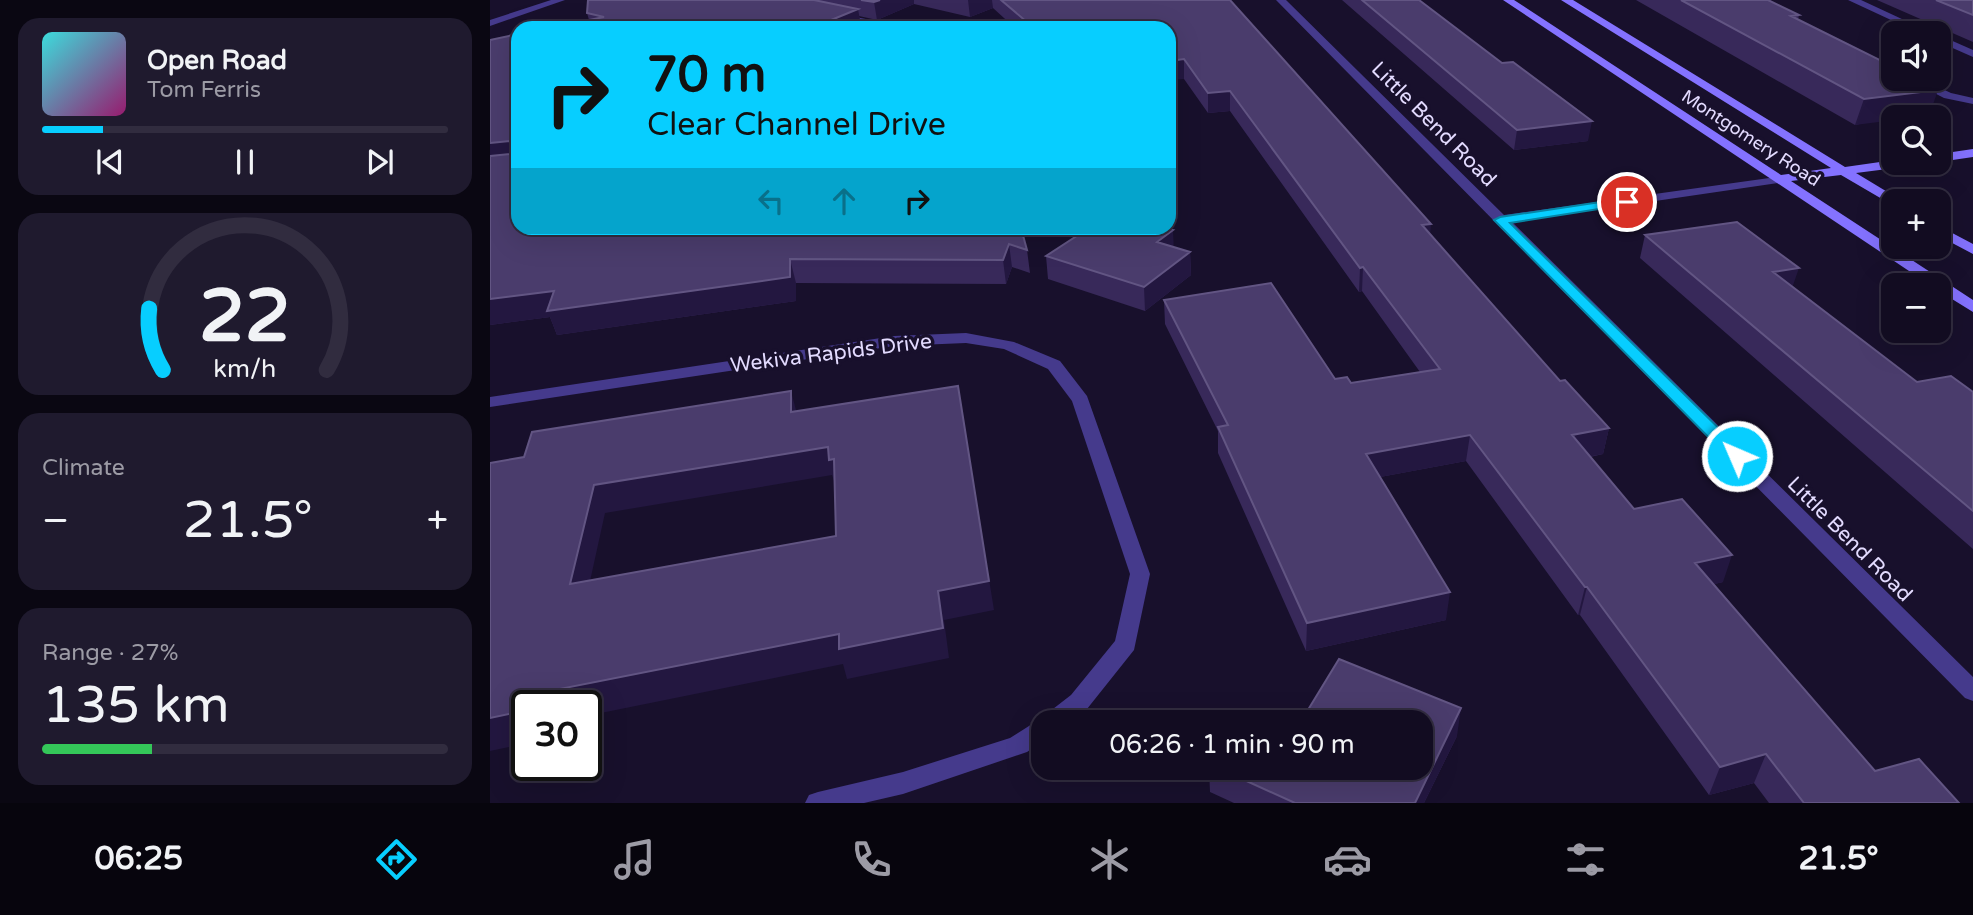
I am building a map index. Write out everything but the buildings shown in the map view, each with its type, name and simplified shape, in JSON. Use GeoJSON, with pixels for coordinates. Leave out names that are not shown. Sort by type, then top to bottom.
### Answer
{"type":"FeatureCollection","features":[{"type":"Feature","properties":{"kind":"main road","name":"Montgomery Road"},"geometry":{"type":"LineString","coordinates":[[1508,0],[1973,307]]}},
{"type":"Feature","properties":{"kind":"main road","name":"Montgomery Road"},"geometry":{"type":"LineString","coordinates":[[1566,0],[1881,194]]}},
{"type":"Feature","properties":{"kind":"main road"},"geometry":{"type":"LineString","coordinates":[[1951,156],[1973,153]]}},
{"type":"Feature","properties":{"kind":"main road"},"geometry":{"type":"LineString","coordinates":[[1778,179],[1881,166]]}},
{"type":"Feature","properties":{"kind":"main road"},"geometry":{"type":"LineString","coordinates":[[1951,237],[1973,250]]}},
{"type":"Feature","properties":{"kind":"street"},"geometry":{"type":"LineString","coordinates":[[490,23],[560,0]]}},
{"type":"Feature","properties":{"kind":"street","name":"Little Bend Road"},"geometry":{"type":"LineString","coordinates":[[1281,0],[1973,692]]}},
{"type":"Feature","properties":{"kind":"street"},"geometry":{"type":"LineString","coordinates":[[1853,0],[1900,21]]}},
{"type":"Feature","properties":{"kind":"street"},"geometry":{"type":"LineString","coordinates":[[830,15],[861,21]]}},
{"type":"Feature","properties":{"kind":"street"},"geometry":{"type":"LineString","coordinates":[[1951,44],[1973,54]]}},
{"type":"Feature","properties":{"kind":"street"},"geometry":{"type":"LineString","coordinates":[[1938,91],[1973,101]]}},
{"type":"Feature","properties":{"kind":"street"},"geometry":{"type":"LineString","coordinates":[[1500,220],[1778,179]]}},
{"type":"Feature","properties":{"kind":"street","name":"Wekiva Rapids Drive"},"geometry":{"type":"LineString","coordinates":[[490,402],[894,341],[966,338],[1008,345],[1054,365],[1081,400],[1140,574],[1126,644],[1079,702],[1068,710]]}},
{"type":"Feature","properties":{"kind":"street"},"geometry":{"type":"LineString","coordinates":[[818,803],[904,783],[1018,745],[1031,736]]}},
{"type":"Feature","properties":{"kind":"route"},"geometry":{"type":"LineString","coordinates":[[1627,202],[1500,220],[1737,456]]}}]}
